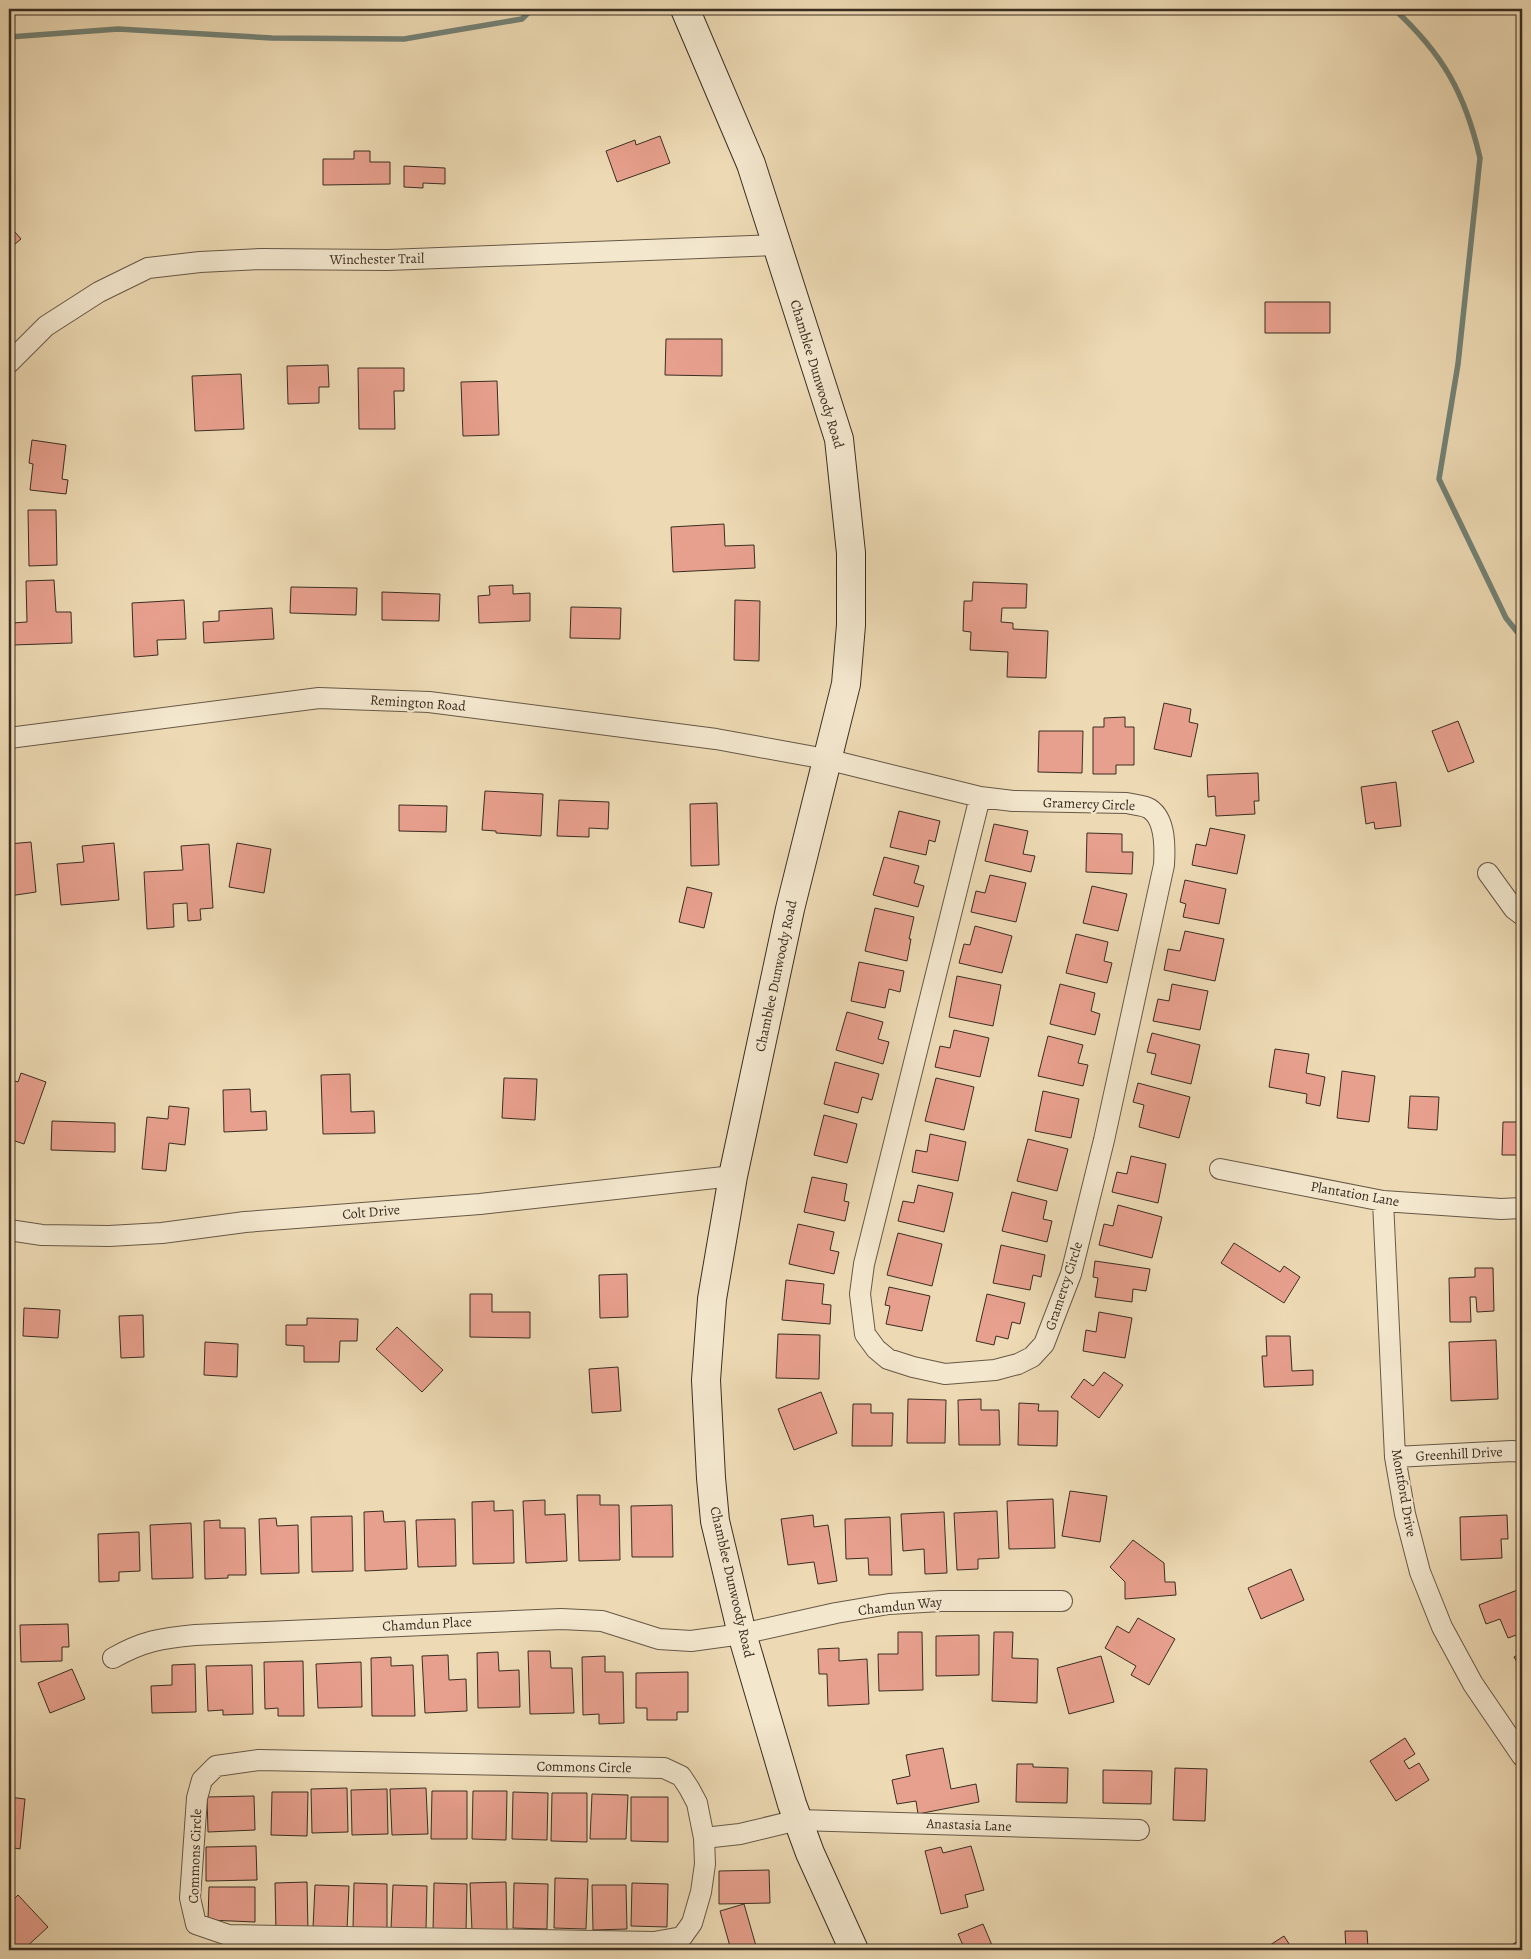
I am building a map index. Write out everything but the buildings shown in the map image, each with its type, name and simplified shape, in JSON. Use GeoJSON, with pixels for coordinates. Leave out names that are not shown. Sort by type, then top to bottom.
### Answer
{"type":"FeatureCollection","features":[{"type":"Feature","properties":{"kind":"street","name":"Chamblee Dunwoody Road"},"geometry":{"type":"LineString","coordinates":[[685,9],[751,164],[839,439],[852,553],[851,625],[846,684],[790,909],[733,1176],[712,1299],[706,1380],[710,1478],[715,1521],[742,1634],[798,1820],[810,1853],[854,1950]]}},
{"type":"Feature","properties":{"kind":"street","name":"Winchester Trail"},"geometry":{"type":"LineString","coordinates":[[9,363],[46,326],[99,292],[148,268],[200,262],[261,259],[388,260],[777,245]]}},
{"type":"Feature","properties":{"kind":"street","name":"Remington Road"},"geometry":{"type":"LineString","coordinates":[[9,738],[319,698],[429,702],[716,739],[826,759]]}},
{"type":"Feature","properties":{"kind":"street","name":"Gramercy Circle"},"geometry":{"type":"LineString","coordinates":[[826,759],[980,797],[1013,801],[1127,803],[1145,806],[1162,813],[1164,865],[1104,1140],[1071,1274],[1038,1362],[1018,1364],[995,1370],[945,1374],[913,1367],[871,1354],[862,1320],[860,1294],[864,1264],[980,797]]}},
{"type":"Feature","properties":{"kind":"street"},"geometry":{"type":"LineString","coordinates":[[1488,873],[1514,909],[1522,915]]}},
{"type":"Feature","properties":{"kind":"street","name":"Plantation Lane"},"geometry":{"type":"LineString","coordinates":[[1220,1169],[1383,1202],[1500,1209],[1522,1208]]}},
{"type":"Feature","properties":{"kind":"street","name":"Colt Drive"},"geometry":{"type":"LineString","coordinates":[[9,1230],[42,1235],[109,1236],[162,1233],[245,1222],[480,1204],[733,1176]]}},
{"type":"Feature","properties":{"kind":"street","name":"Montford Drive"},"geometry":{"type":"LineString","coordinates":[[1383,1202],[1395,1457],[1420,1572],[1442,1627],[1473,1684],[1522,1756]]}},
{"type":"Feature","properties":{"kind":"street","name":"Greenhill Drive"},"geometry":{"type":"LineString","coordinates":[[1395,1457],[1522,1452]]}},
{"type":"Feature","properties":{"kind":"street","name":"Chamdun Way"},"geometry":{"type":"LineString","coordinates":[[742,1634],[836,1613],[889,1604],[941,1600],[1062,1602]]}},
{"type":"Feature","properties":{"kind":"street","name":"Chamdun Place"},"geometry":{"type":"LineString","coordinates":[[113,1658],[136,1646],[161,1638],[470,1622],[561,1619],[602,1622],[659,1638],[691,1641],[742,1634]]}},
{"type":"Feature","properties":{"kind":"street","name":"Commons Circle"},"geometry":{"type":"LineString","coordinates":[[259,1760],[664,1768],[681,1776],[689,1788],[696,1803],[704,1838],[705,1864],[701,1892],[692,1923],[682,1937],[654,1942],[228,1935],[196,1924],[190,1898],[196,1798],[202,1780],[216,1766],[259,1760]]}},
{"type":"Feature","properties":{"kind":"street"},"geometry":{"type":"LineString","coordinates":[[704,1838],[740,1834],[798,1820]]}},
{"type":"Feature","properties":{"kind":"street","name":"Anastasia Lane"},"geometry":{"type":"LineString","coordinates":[[798,1820],[1139,1830]]}},
{"type":"Feature","properties":{"kind":"waterway"},"geometry":{"type":"LineString","coordinates":[[9,37],[118,29],[272,38],[404,39],[522,19],[532,9]]}},
{"type":"Feature","properties":{"kind":"waterway"},"geometry":{"type":"LineString","coordinates":[[1394,9],[1426,42],[1450,76],[1467,114],[1480,158],[1458,364],[1439,479],[1506,618],[1522,638]]}}]}
